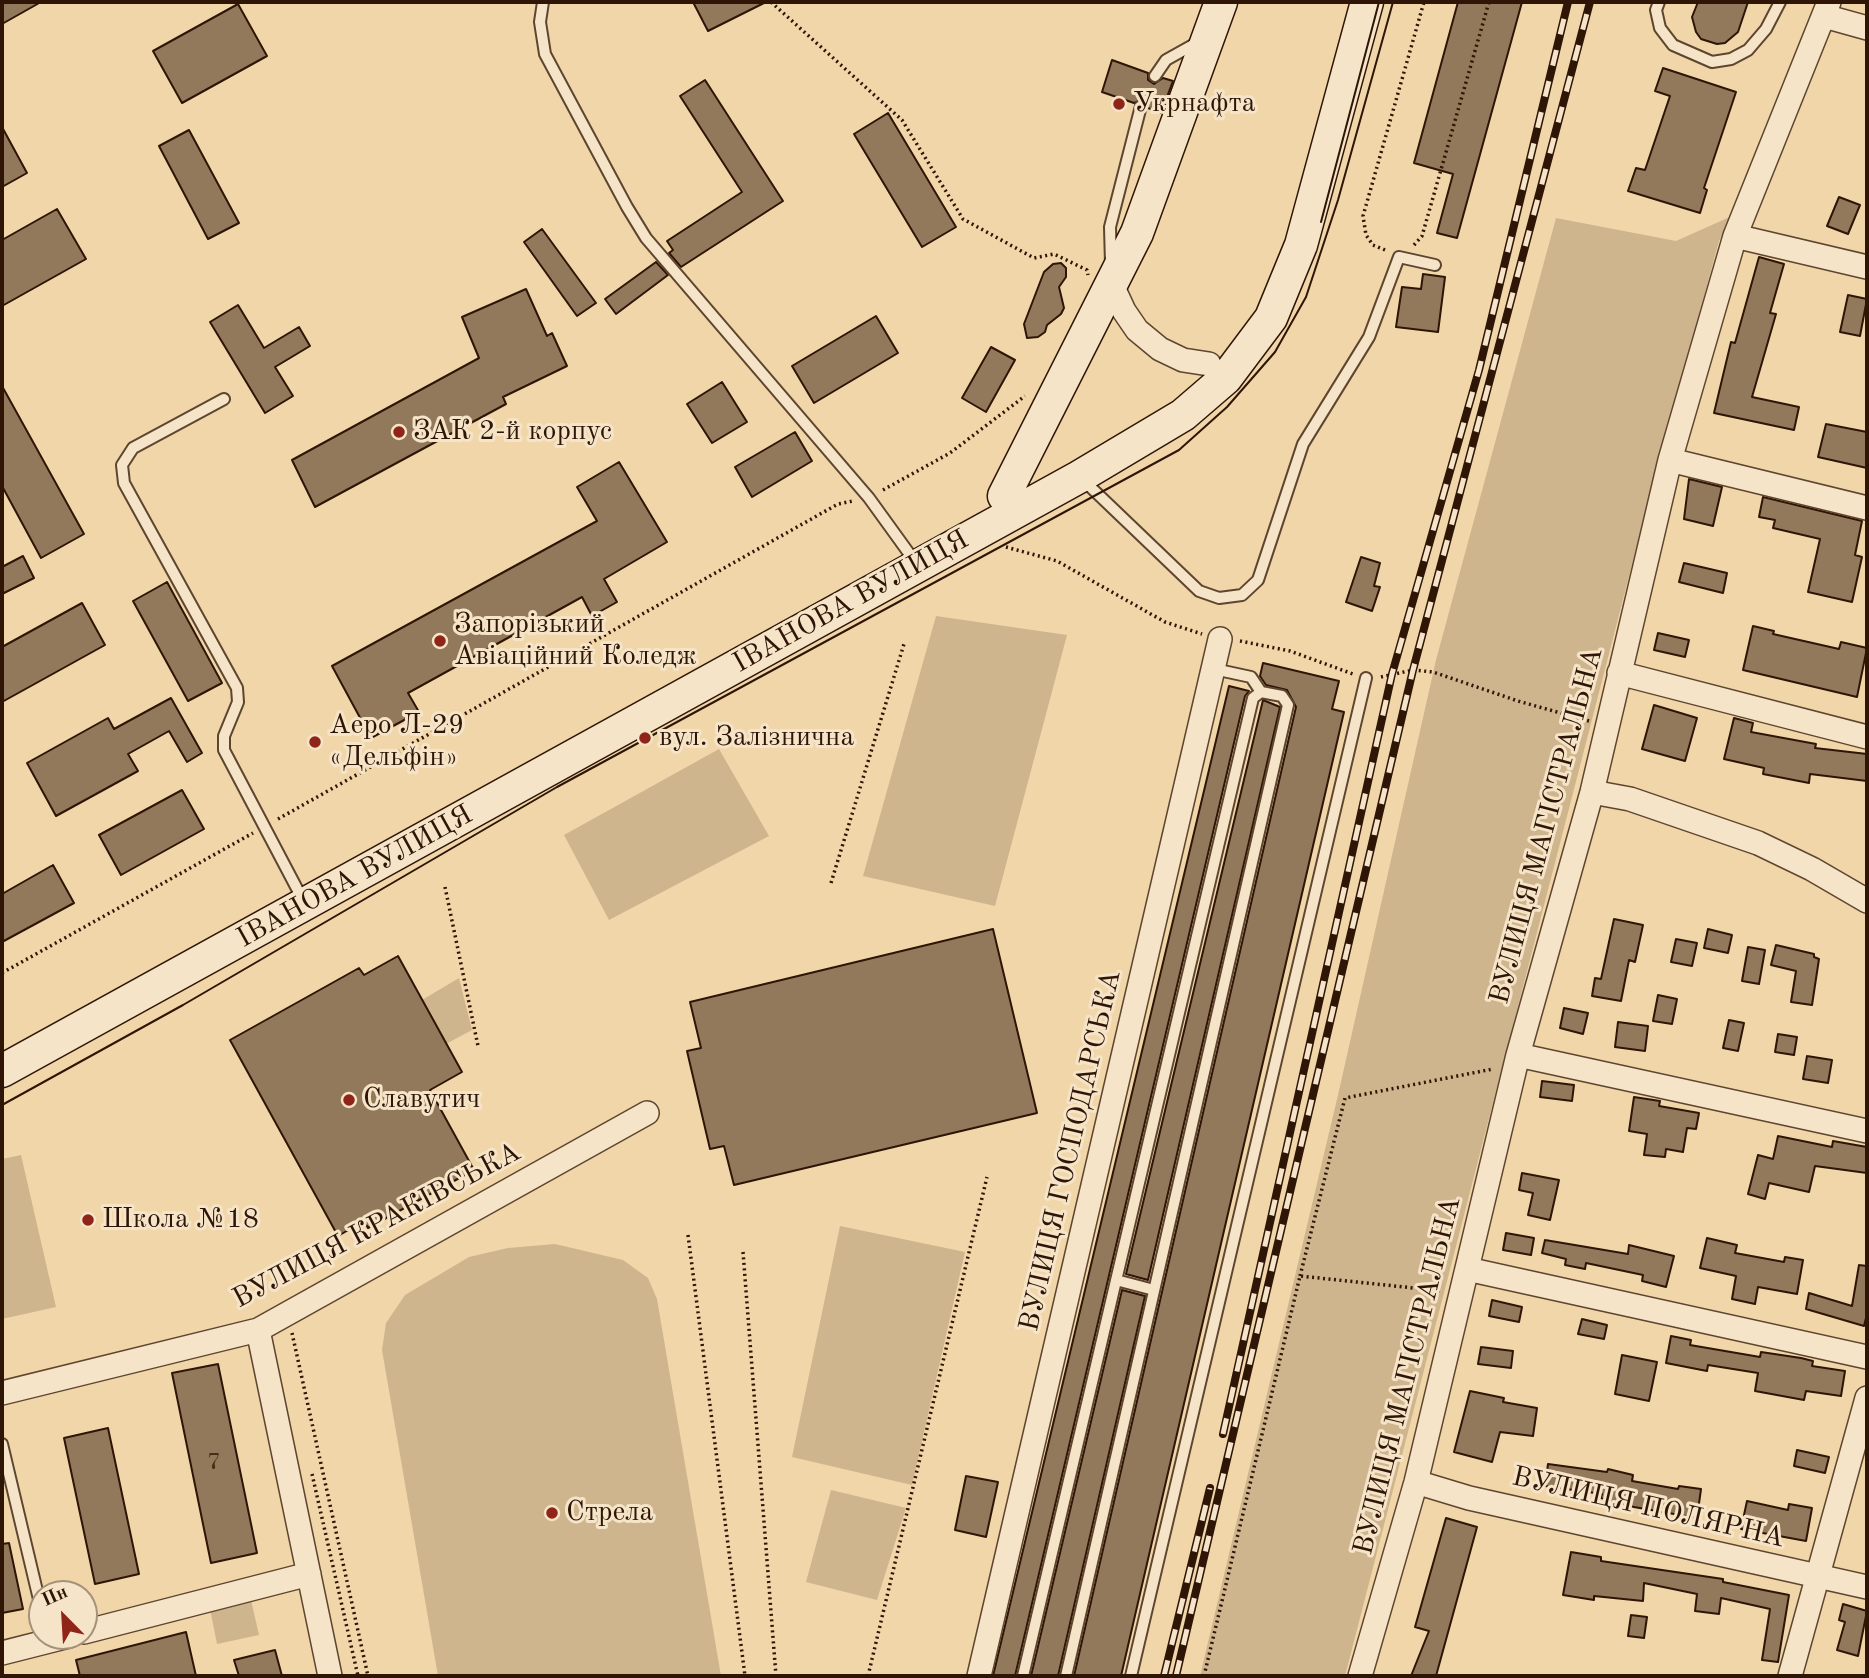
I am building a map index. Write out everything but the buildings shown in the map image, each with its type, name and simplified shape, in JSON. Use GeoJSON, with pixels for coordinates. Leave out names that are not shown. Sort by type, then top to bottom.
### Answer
{"type":"FeatureCollection","features":[{"type":"Feature","properties":{"kind":"main road"},"geometry":{"type":"LineString","coordinates":[[1004,496],[1101,282],[1137,233],[1221,2]]}},
{"type":"Feature","properties":{"kind":"main road","name":"ІВАНОВА ВУЛИЦЯ"},"geometry":{"type":"LineString","coordinates":[[4,1060],[913,558],[1004,496],[1130,427],[1169,401],[1209,364],[1252,308],[1282,239],[1349,2]]}},
{"type":"Feature","properties":{"kind":"main road","name":"ІВАНОВА ВУЛИЦЯ"},"geometry":{"type":"LineString","coordinates":[[913,558],[989,526],[1079,477],[1183,415],[1226,378],[1271,318],[1301,245],[1367,2]]}},
{"type":"Feature","properties":{"kind":"street"},"geometry":{"type":"LineString","coordinates":[[1826,9],[1867,28]]}},
{"type":"Feature","properties":{"kind":"street","name":"ВУЛИЦЯ МАГІСТРАЛЬНА"},"geometry":{"type":"LineString","coordinates":[[1360,1676],[1416,1482],[1516,1060],[1592,792],[1670,460],[1735,236],[1826,9]]}},
{"type":"Feature","properties":{"kind":"street"},"geometry":{"type":"LineString","coordinates":[[1735,236],[1867,267]]}},
{"type":"Feature","properties":{"kind":"street"},"geometry":{"type":"LineString","coordinates":[[1101,282],[1138,330],[1160,349],[1183,360],[1209,364]]}},
{"type":"Feature","properties":{"kind":"street"},"geometry":{"type":"LineString","coordinates":[[1670,460],[1867,508]]}},
{"type":"Feature","properties":{"kind":"street"},"geometry":{"type":"LineString","coordinates":[[989,526],[1004,496]]}},
{"type":"Feature","properties":{"kind":"street","name":"ВУЛИЦЯ ГОСПОДАРСЬКА"},"geometry":{"type":"LineString","coordinates":[[979,1676],[1220,639]]}},
{"type":"Feature","properties":{"kind":"street"},"geometry":{"type":"LineString","coordinates":[[1619,673],[1867,737]]}},
{"type":"Feature","properties":{"kind":"street"},"geometry":{"type":"LineString","coordinates":[[1592,792],[1630,799],[1758,843],[1812,869],[1867,901]]}},
{"type":"Feature","properties":{"kind":"street"},"geometry":{"type":"LineString","coordinates":[[1516,1060],[1867,1130]]}},
{"type":"Feature","properties":{"kind":"street","name":"ВУЛИЦЯ КРАКІВСЬКА"},"geometry":{"type":"LineString","coordinates":[[2,1393],[258,1330],[647,1113]]}},
{"type":"Feature","properties":{"kind":"street"},"geometry":{"type":"LineString","coordinates":[[1466,1269],[1867,1357]]}},
{"type":"Feature","properties":{"kind":"street"},"geometry":{"type":"LineString","coordinates":[[258,1330],[330,1676]]}},
{"type":"Feature","properties":{"kind":"street"},"geometry":{"type":"LineString","coordinates":[[1790,1676],[1867,1398]]}},
{"type":"Feature","properties":{"kind":"street","name":"ВУЛИЦЯ ПОЛЯРНА"},"geometry":{"type":"LineString","coordinates":[[1416,1482],[1469,1497],[1867,1587]]}},
{"type":"Feature","properties":{"kind":"street"},"geometry":{"type":"LineString","coordinates":[[98,1628],[309,1574]]}},
{"type":"Feature","properties":{"kind":"street"},"geometry":{"type":"LineString","coordinates":[[2,1653],[28,1646]]}},
{"type":"Feature","properties":{"kind":"lane"},"geometry":{"type":"LineString","coordinates":[[543,2],[540,22],[545,54],[627,208],[646,238],[869,498],[913,558]]}},
{"type":"Feature","properties":{"kind":"lane"},"geometry":{"type":"LineString","coordinates":[[1659,2],[1656,10],[1660,28],[1674,45],[1712,62],[1731,59],[1748,50],[1766,29],[1780,2]]}},
{"type":"Feature","properties":{"kind":"lane"},"geometry":{"type":"LineString","coordinates":[[1155,76],[1166,61],[1208,37]]}},
{"type":"Feature","properties":{"kind":"lane"},"geometry":{"type":"LineString","coordinates":[[1101,282],[1110,227],[1140,106]]}},
{"type":"Feature","properties":{"kind":"lane"},"geometry":{"type":"LineString","coordinates":[[1079,477],[1199,591],[1219,598],[1242,595],[1258,580],[1303,444],[1369,337],[1399,257],[1435,265]]}},
{"type":"Feature","properties":{"kind":"lane"},"geometry":{"type":"LineString","coordinates":[[224,399],[133,448],[122,465],[124,483],[237,688],[238,702],[222,743],[301,897]]}},
{"type":"Feature","properties":{"kind":"lane"},"geometry":{"type":"LineString","coordinates":[[1066,1676],[1288,705],[1282,696],[1261,692],[1251,677],[1214,669]]}},
{"type":"Feature","properties":{"kind":"lane"},"geometry":{"type":"LineString","coordinates":[[1131,1676],[1366,678]]}},
{"type":"Feature","properties":{"kind":"lane"},"geometry":{"type":"LineString","coordinates":[[1023,1676],[1253,698],[1261,692]]}},
{"type":"Feature","properties":{"kind":"lane"},"geometry":{"type":"LineString","coordinates":[[1116,1280],[1154,1290]]}},
{"type":"Feature","properties":{"kind":"lane"},"geometry":{"type":"LineString","coordinates":[[2,1444],[34,1580]]}},
{"type":"Feature","properties":{"kind":"path"},"geometry":{"type":"LineString","coordinates":[[771,2],[902,120],[962,219],[1034,258],[1054,254],[1087,270],[1101,282]]}},
{"type":"Feature","properties":{"kind":"path"},"geometry":{"type":"LineString","coordinates":[[1424,2],[1363,216],[1366,235],[1373,245],[1399,257],[1407,254],[1422,236],[1489,2]]}},
{"type":"Feature","properties":{"kind":"path"},"geometry":{"type":"LineString","coordinates":[[2,973],[838,504],[869,498],[950,453],[1031,392]]}},
{"type":"Feature","properties":{"kind":"path"},"geometry":{"type":"LineString","coordinates":[[989,526],[1008,549],[1057,561],[1165,622],[1220,639],[1290,651],[1366,678],[1413,670],[1433,672],[1518,701],[1607,725]]}},
{"type":"Feature","properties":{"kind":"path"},"geometry":{"type":"LineString","coordinates":[[831,883],[904,645]]}},
{"type":"Feature","properties":{"kind":"path"},"geometry":{"type":"LineString","coordinates":[[445,887],[478,1046]]}},
{"type":"Feature","properties":{"kind":"path"},"geometry":{"type":"LineString","coordinates":[[1204,1676],[1345,1098],[1516,1060]]}},
{"type":"Feature","properties":{"kind":"path"},"geometry":{"type":"LineString","coordinates":[[869,1676],[987,1177]]}},
{"type":"Feature","properties":{"kind":"path"},"geometry":{"type":"LineString","coordinates":[[688,1235],[745,1676]]}},
{"type":"Feature","properties":{"kind":"path"},"geometry":{"type":"LineString","coordinates":[[743,1252],[776,1676]]}},
{"type":"Feature","properties":{"kind":"path"},"geometry":{"type":"LineString","coordinates":[[1300,1276],[1461,1293]]}},
{"type":"Feature","properties":{"kind":"path"},"geometry":{"type":"LineString","coordinates":[[288,1313],[368,1676]]}},
{"type":"Feature","properties":{"kind":"path"},"geometry":{"type":"LineString","coordinates":[[310,1465],[358,1676]]}},
{"type":"Feature","properties":{"kind":"shaded area"},"geometry":{"type":"Polygon","coordinates":[[[1732,216],[1719,241],[1651,491],[1345,1676],[1200,1676],[1338,1095],[1436,660],[1556,218],[1676,241],[1732,216]]]}},
{"type":"Feature","properties":{"kind":"shaded area"},"geometry":{"type":"Polygon","coordinates":[[[936,616],[1067,635],[995,906],[863,876],[936,616]]]}},
{"type":"Feature","properties":{"kind":"shaded area"},"geometry":{"type":"Polygon","coordinates":[[[719,749],[769,836],[609,920],[564,835],[719,749]]]}},
{"type":"Feature","properties":{"kind":"shaded area"},"geometry":{"type":"Polygon","coordinates":[[[459,978],[472,1030],[444,1045],[422,1000],[459,978]]]}},
{"type":"Feature","properties":{"kind":"shaded area"},"geometry":{"type":"Polygon","coordinates":[[[21,1155],[56,1307],[2,1319],[2,1159],[21,1155]]]}},
{"type":"Feature","properties":{"kind":"shaded area"},"geometry":{"type":"Polygon","coordinates":[[[840,1226],[965,1252],[912,1485],[792,1457],[840,1226]]]}},
{"type":"Feature","properties":{"kind":"shaded area","name":"Стрела"},"geometry":{"type":"Polygon","coordinates":[[[555,1244],[623,1260],[648,1278],[657,1299],[721,1676],[438,1676],[382,1350],[386,1323],[405,1295],[469,1257],[508,1248],[555,1244]]]}},
{"type":"Feature","properties":{"kind":"shaded area"},"geometry":{"type":"Polygon","coordinates":[[[831,1490],[906,1508],[877,1600],[806,1582],[831,1490]]]}},
{"type":"Feature","properties":{"kind":"shaded area"},"geometry":{"type":"Polygon","coordinates":[[[251,1600],[259,1635],[217,1644],[210,1609],[251,1600]]]}},
{"type":"Feature","properties":{"kind":"tram line"},"geometry":{"type":"LineString","coordinates":[[1321,222],[1379,2]]}},
{"type":"Feature","properties":{"kind":"tram line"},"geometry":{"type":"LineString","coordinates":[[2,1105],[183,1005],[557,787],[1179,450],[1227,407],[1275,352],[1306,297],[1338,200],[1393,2]]}},
{"type":"Feature","properties":{"kind":"railway"},"geometry":{"type":"LineString","coordinates":[[1223,1434],[1392,674],[1479,370],[1568,2]]}},
{"type":"Feature","properties":{"kind":"railway"},"geometry":{"type":"LineString","coordinates":[[1176,1676],[1413,670],[1590,2]]}},
{"type":"Feature","properties":{"kind":"railway"},"geometry":{"type":"LineString","coordinates":[[1164,1676],[1210,1488]]}},
{"type":"Feature","properties":{"kind":"place","name":"Укрнафта"},"geometry":{"type":"Point","coordinates":[1119,104]}},
{"type":"Feature","properties":{"kind":"place","name":"ЗАК 2-й корпус"},"geometry":{"type":"Point","coordinates":[399,432]}},
{"type":"Feature","properties":{"kind":"place","name":"Запорізький Авіаційний Коледж"},"geometry":{"type":"Point","coordinates":[440,641]}},
{"type":"Feature","properties":{"kind":"place","name":"вул. Залізнична"},"geometry":{"type":"Point","coordinates":[645,738]}},
{"type":"Feature","properties":{"kind":"place","name":"Аеро Л-29 «Дельфін»"},"geometry":{"type":"Point","coordinates":[315,742]}},
{"type":"Feature","properties":{"kind":"place","name":"Славутич"},"geometry":{"type":"Point","coordinates":[349,1100]}},
{"type":"Feature","properties":{"kind":"place","name":"Школа №18"},"geometry":{"type":"Point","coordinates":[88,1220]}},
{"type":"Feature","properties":{"kind":"place","name":"Стрела"},"geometry":{"type":"Point","coordinates":[552,1513]}}]}
